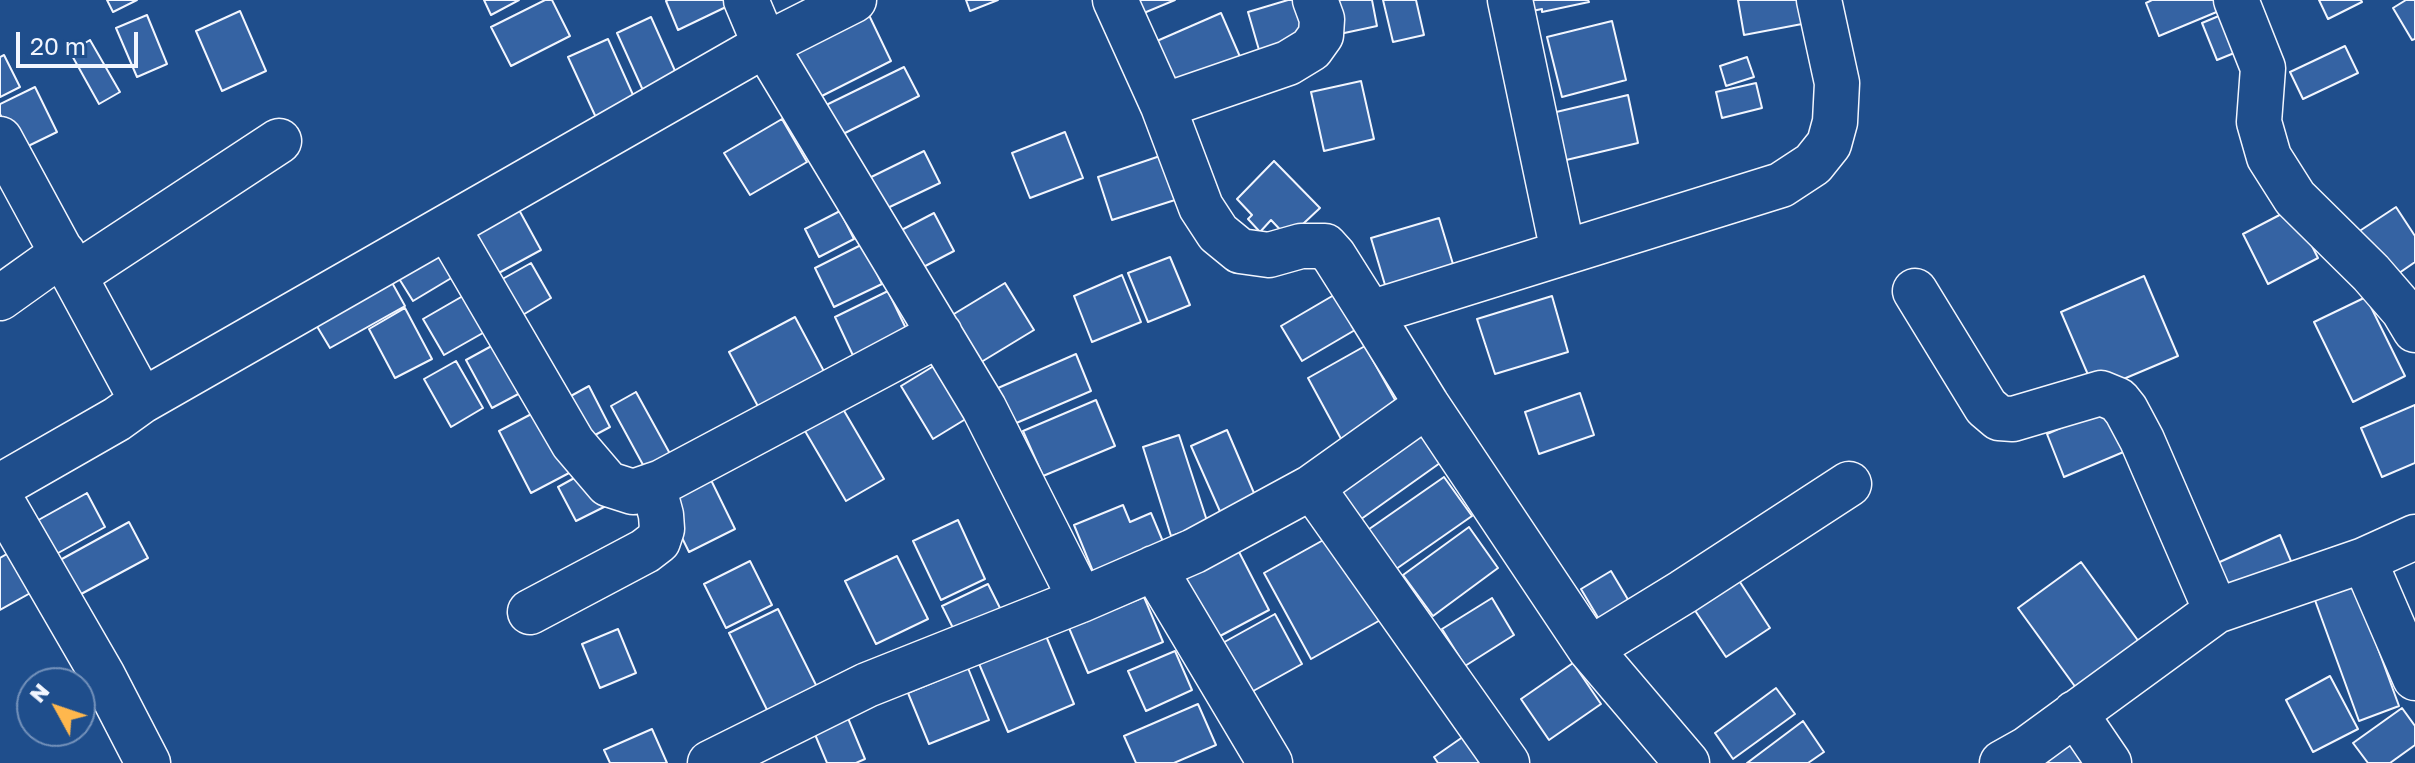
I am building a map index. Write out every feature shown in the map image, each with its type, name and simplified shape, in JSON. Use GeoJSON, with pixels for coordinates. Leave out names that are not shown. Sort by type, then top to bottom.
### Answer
{"type":"FeatureCollection","features":[{"type":"Feature","properties":{"kind":"street"},"geometry":{"type":"LineString","coordinates":[[746,0],[765,45],[984,408],[1081,600]]}},
{"type":"Feature","properties":{"kind":"street"},"geometry":{"type":"LineString","coordinates":[[0,486],[117,419],[142,401],[765,45],[854,0]]}},
{"type":"Feature","properties":{"kind":"street"},"geometry":{"type":"LineString","coordinates":[[1115,0],[1163,106],[1201,207],[1218,233],[1240,251],[1269,255],[1301,246],[1325,246],[1334,256],[1427,405],[1590,649],[1687,763]]}},
{"type":"Feature","properties":{"kind":"street"},"geometry":{"type":"LineString","coordinates":[[1163,106],[1288,63],[1311,49],[1321,35],[1322,19],[1315,0]]}},
{"type":"Feature","properties":{"kind":"street"},"geometry":{"type":"LineString","coordinates":[[1510,0],[1563,252]]}},
{"type":"Feature","properties":{"kind":"street"},"geometry":{"type":"LineString","coordinates":[[1370,313],[1781,185],[1813,164],[1829,144],[1835,122],[1837,83],[1819,0]]}},
{"type":"Feature","properties":{"kind":"street"},"geometry":{"type":"LineString","coordinates":[[2236,0],[2263,68],[2259,122],[2269,157],[2295,198],[2371,273],[2403,310],[2415,330]]}},
{"type":"Feature","properties":{"kind":"street"},"geometry":{"type":"LineString","coordinates":[[0,139],[142,401]]}},
{"type":"Feature","properties":{"kind":"street"},"geometry":{"type":"LineString","coordinates":[[0,298],[69,264],[279,141]]}},
{"type":"Feature","properties":{"kind":"street"},"geometry":{"type":"LineString","coordinates":[[447,227],[573,443],[591,468],[608,484],[633,492],[653,485],[940,334]]}},
{"type":"Feature","properties":{"kind":"street"},"geometry":{"type":"LineString","coordinates":[[1915,291],[1986,407],[1999,418],[2013,419],[2101,393],[2118,400],[2142,440],[2216,611]]}},
{"type":"Feature","properties":{"kind":"street"},"geometry":{"type":"LineString","coordinates":[[710,763],[867,685],[1081,600],[1194,551],[1312,487],[1427,405]]}},
{"type":"Feature","properties":{"kind":"street"},"geometry":{"type":"LineString","coordinates":[[1590,649],[1722,568],[1849,484]]}},
{"type":"Feature","properties":{"kind":"street"},"geometry":{"type":"LineString","coordinates":[[530,612],[645,551],[658,541],[662,529],[661,515],[653,485]]}},
{"type":"Feature","properties":{"kind":"street"},"geometry":{"type":"LineString","coordinates":[[1312,487],[1507,763]]}},
{"type":"Feature","properties":{"kind":"street"},"geometry":{"type":"LineString","coordinates":[[0,498],[103,676],[148,763]]}},
{"type":"Feature","properties":{"kind":"street"},"geometry":{"type":"LineString","coordinates":[[2002,763],[2027,749],[2216,611],[2364,560],[2415,537]]}},
{"type":"Feature","properties":{"kind":"street"},"geometry":{"type":"LineString","coordinates":[[2364,560],[2415,678]]}},
{"type":"Feature","properties":{"kind":"street"},"geometry":{"type":"LineString","coordinates":[[1154,568],[1270,763]]}},
{"type":"Feature","properties":{"kind":"street"},"geometry":{"type":"LineString","coordinates":[[2075,713],[2109,763]]}},
{"type":"Feature","properties":{"kind":"building"},"geometry":{"type":"Polygon","coordinates":[[[107,0],[137,0],[113,12],[107,0]]]}},
{"type":"Feature","properties":{"kind":"building"},"geometry":{"type":"Polygon","coordinates":[[[484,0],[519,0],[491,15],[484,0]]]}},
{"type":"Feature","properties":{"kind":"building"},"geometry":{"type":"Polygon","coordinates":[[[545,0],[552,0],[570,36],[511,66],[491,27],[545,0]]]}},
{"type":"Feature","properties":{"kind":"building"},"geometry":{"type":"Polygon","coordinates":[[[668,0],[725,0],[728,6],[678,30],[668,0]]]}},
{"type":"Feature","properties":{"kind":"building"},"geometry":{"type":"Polygon","coordinates":[[[966,0],[998,0],[970,11],[966,0]]]}},
{"type":"Feature","properties":{"kind":"building"},"geometry":{"type":"Polygon","coordinates":[[[1133,0],[1175,0],[1139,15],[1133,0]]]}},
{"type":"Feature","properties":{"kind":"building"},"geometry":{"type":"Polygon","coordinates":[[[1288,0],[1308,0],[1317,33],[1259,50],[1248,12],[1288,0]]]}},
{"type":"Feature","properties":{"kind":"building"},"geometry":{"type":"Polygon","coordinates":[[[1328,0],[1372,0],[1377,26],[1335,35],[1328,0]]]}},
{"type":"Feature","properties":{"kind":"building"},"geometry":{"type":"Polygon","coordinates":[[[1383,0],[1416,0],[1424,35],[1393,42],[1383,0]]]}},
{"type":"Feature","properties":{"kind":"building"},"geometry":{"type":"Polygon","coordinates":[[[1514,0],[1588,0],[1589,2],[1517,14],[1514,0]]]}},
{"type":"Feature","properties":{"kind":"building"},"geometry":{"type":"Polygon","coordinates":[[[1738,0],[1797,0],[1802,24],[1744,35],[1738,0]]]}},
{"type":"Feature","properties":{"kind":"building"},"geometry":{"type":"Polygon","coordinates":[[[2152,0],[2228,0],[2231,6],[2159,36],[2146,3],[2152,0]]]}},
{"type":"Feature","properties":{"kind":"building"},"geometry":{"type":"Polygon","coordinates":[[[2319,0],[2361,0],[2362,2],[2328,19],[2319,0]]]}},
{"type":"Feature","properties":{"kind":"building"},"geometry":{"type":"Polygon","coordinates":[[[2406,0],[2415,0],[2415,39],[2412,40],[2393,8],[2406,0]]]}},
{"type":"Feature","properties":{"kind":"building"},"geometry":{"type":"Polygon","coordinates":[[[2233,10],[2249,47],[2217,60],[2202,23],[2233,10]]]}},
{"type":"Feature","properties":{"kind":"building"},"geometry":{"type":"Polygon","coordinates":[[[240,11],[266,71],[222,91],[196,31],[240,11]]]}},
{"type":"Feature","properties":{"kind":"building"},"geometry":{"type":"Polygon","coordinates":[[[868,13],[891,61],[808,103],[783,54],[868,13]]]}},
{"type":"Feature","properties":{"kind":"building"},"geometry":{"type":"Polygon","coordinates":[[[1221,13],[1241,59],[1169,90],[1150,44],[1221,13]]]}},
{"type":"Feature","properties":{"kind":"building"},"geometry":{"type":"Polygon","coordinates":[[[147,15],[167,64],[137,77],[116,28],[147,15]]]}},
{"type":"Feature","properties":{"kind":"building"},"geometry":{"type":"Polygon","coordinates":[[[651,17],[680,82],[646,97],[617,33],[651,17]]]}},
{"type":"Feature","properties":{"kind":"building"},"geometry":{"type":"Polygon","coordinates":[[[1612,21],[1626,80],[1562,97],[1547,37],[1612,21]]]}},
{"type":"Feature","properties":{"kind":"building"},"geometry":{"type":"Polygon","coordinates":[[[608,39],[638,106],[599,124],[568,57],[608,39]]]}},
{"type":"Feature","properties":{"kind":"building"},"geometry":{"type":"Polygon","coordinates":[[[90,40],[120,92],[99,104],[70,52],[90,40]]]}},
{"type":"Feature","properties":{"kind":"building"},"geometry":{"type":"Polygon","coordinates":[[[2345,46],[2358,73],[2303,99],[2290,72],[2345,46]]]}},
{"type":"Feature","properties":{"kind":"building"},"geometry":{"type":"Polygon","coordinates":[[[4,55],[20,87],[0,97],[0,57],[4,55]]]}},
{"type":"Feature","properties":{"kind":"building"},"geometry":{"type":"Polygon","coordinates":[[[1747,57],[1754,77],[1726,86],[1720,66],[1747,57]]]}},
{"type":"Feature","properties":{"kind":"building"},"geometry":{"type":"Polygon","coordinates":[[[904,67],[919,96],[833,139],[818,109],[904,67]]]}},
{"type":"Feature","properties":{"kind":"building"},"geometry":{"type":"Polygon","coordinates":[[[1361,81],[1374,139],[1324,151],[1311,92],[1361,81]]]}},
{"type":"Feature","properties":{"kind":"building"},"geometry":{"type":"Polygon","coordinates":[[[1756,83],[1762,108],[1722,118],[1716,92],[1756,83]]]}},
{"type":"Feature","properties":{"kind":"building"},"geometry":{"type":"Polygon","coordinates":[[[35,87],[57,132],[18,151],[0,114],[0,104],[35,87]]]}},
{"type":"Feature","properties":{"kind":"building"},"geometry":{"type":"Polygon","coordinates":[[[1628,95],[1638,143],[1562,161],[1552,113],[1628,95]]]}},
{"type":"Feature","properties":{"kind":"building"},"geometry":{"type":"Polygon","coordinates":[[[782,119],[807,162],[750,195],[724,153],[782,119]]]}},
{"type":"Feature","properties":{"kind":"building"},"geometry":{"type":"Polygon","coordinates":[[[1065,132],[1083,178],[1030,198],[1012,153],[1065,132]]]}},
{"type":"Feature","properties":{"kind":"building"},"geometry":{"type":"Polygon","coordinates":[[[924,151],[940,183],[875,214],[859,183],[924,151]]]}},
{"type":"Feature","properties":{"kind":"building"},"geometry":{"type":"Polygon","coordinates":[[[1160,156],[1175,200],[1112,220],[1098,177],[1160,156]]]}},
{"type":"Feature","properties":{"kind":"building"},"geometry":{"type":"Polygon","coordinates":[[[1274,161],[1320,208],[1288,238],[1271,220],[1260,232],[1248,219],[1252,215],[1237,199],[1274,161]]]}},
{"type":"Feature","properties":{"kind":"building"},"geometry":{"type":"Polygon","coordinates":[[[2396,207],[2415,236],[2415,262],[2389,280],[2358,232],[2396,207]]]}},
{"type":"Feature","properties":{"kind":"building"},"geometry":{"type":"Polygon","coordinates":[[[518,208],[541,250],[484,281],[461,239],[518,208]]]}},
{"type":"Feature","properties":{"kind":"building"},"geometry":{"type":"Polygon","coordinates":[[[2293,208],[2318,258],[2268,284],[2243,234],[2293,208]]]}},
{"type":"Feature","properties":{"kind":"building"},"geometry":{"type":"Polygon","coordinates":[[[840,211],[854,239],[819,257],[805,229],[840,211]]]}},
{"type":"Feature","properties":{"kind":"building"},"geometry":{"type":"Polygon","coordinates":[[[934,213],[954,251],[910,274],[890,236],[934,213]]]}},
{"type":"Feature","properties":{"kind":"building"},"geometry":{"type":"Polygon","coordinates":[[[1439,218],[1456,274],[1388,295],[1371,238],[1439,218]]]}},
{"type":"Feature","properties":{"kind":"building"},"geometry":{"type":"Polygon","coordinates":[[[443,238],[463,271],[413,301],[393,269],[443,238]]]}},
{"type":"Feature","properties":{"kind":"building"},"geometry":{"type":"Polygon","coordinates":[[[863,244],[882,284],[834,307],[815,268],[863,244]]]}},
{"type":"Feature","properties":{"kind":"building"},"geometry":{"type":"Polygon","coordinates":[[[1170,257],[1190,305],[1148,322],[1128,273],[1170,257]]]}},
{"type":"Feature","properties":{"kind":"building"},"geometry":{"type":"Polygon","coordinates":[[[531,263],[551,298],[511,322],[490,286],[531,263]]]}},
{"type":"Feature","properties":{"kind":"building"},"geometry":{"type":"Polygon","coordinates":[[[385,270],[405,306],[330,348],[309,313],[385,270]]]}},
{"type":"Feature","properties":{"kind":"building"},"geometry":{"type":"Polygon","coordinates":[[[1122,275],[1141,322],[1092,342],[1074,296],[1122,275]]]}},
{"type":"Feature","properties":{"kind":"building"},"geometry":{"type":"Polygon","coordinates":[[[2144,276],[2178,356],[2095,391],[2061,312],[2144,276]]]}},
{"type":"Feature","properties":{"kind":"building"},"geometry":{"type":"Polygon","coordinates":[[[1005,283],[1034,330],[973,367],[944,320],[1005,283]]]}},
{"type":"Feature","properties":{"kind":"building"},"geometry":{"type":"Polygon","coordinates":[[[475,289],[497,325],[444,355],[423,319],[475,289]]]}},
{"type":"Feature","properties":{"kind":"building"},"geometry":{"type":"Polygon","coordinates":[[[888,291],[911,339],[857,364],[835,317],[888,291]]]}},
{"type":"Feature","properties":{"kind":"building"},"geometry":{"type":"Polygon","coordinates":[[[1334,295],[1355,330],[1302,361],[1281,326],[1334,295]]]}},
{"type":"Feature","properties":{"kind":"building"},"geometry":{"type":"Polygon","coordinates":[[[1552,296],[1568,352],[1495,374],[1477,319],[1552,296]]]}},
{"type":"Feature","properties":{"kind":"building"},"geometry":{"type":"Polygon","coordinates":[[[2366,297],[2405,376],[2353,402],[2314,322],[2366,297]]]}},
{"type":"Feature","properties":{"kind":"building"},"geometry":{"type":"Polygon","coordinates":[[[405,308],[432,359],[395,378],[369,329],[405,308]]]}},
{"type":"Feature","properties":{"kind":"building"},"geometry":{"type":"Polygon","coordinates":[[[795,317],[827,377],[761,412],[729,352],[795,317]]]}},
{"type":"Feature","properties":{"kind":"building"},"geometry":{"type":"Polygon","coordinates":[[[497,343],[524,391],[492,408],[466,360],[497,343]]]}},
{"type":"Feature","properties":{"kind":"building"},"geometry":{"type":"Polygon","coordinates":[[[1365,346],[1404,416],[1346,448],[1308,378],[1365,346]]]}},
{"type":"Feature","properties":{"kind":"building"},"geometry":{"type":"Polygon","coordinates":[[[1076,354],[1091,391],[1014,424],[998,388],[1076,354]]]}},
{"type":"Feature","properties":{"kind":"building"},"geometry":{"type":"Polygon","coordinates":[[[456,361],[483,408],[451,427],[424,379],[456,361]]]}},
{"type":"Feature","properties":{"kind":"building"},"geometry":{"type":"Polygon","coordinates":[[[937,364],[969,417],[933,439],[901,386],[937,364]]]}},
{"type":"Feature","properties":{"kind":"building"},"geometry":{"type":"Polygon","coordinates":[[[589,386],[610,427],[580,443],[558,403],[589,386]]]}},
{"type":"Feature","properties":{"kind":"building"},"geometry":{"type":"Polygon","coordinates":[[[636,392],[674,461],[648,474],[611,406],[636,392]]]}},
{"type":"Feature","properties":{"kind":"building"},"geometry":{"type":"Polygon","coordinates":[[[1580,393],[1594,435],[1539,454],[1525,412],[1580,393]]]}},
{"type":"Feature","properties":{"kind":"building"},"geometry":{"type":"Polygon","coordinates":[[[1096,400],[1115,446],[1043,476],[1023,431],[1096,400]]]}},
{"type":"Feature","properties":{"kind":"building"},"geometry":{"type":"Polygon","coordinates":[[[2114,405],[2133,448],[2064,477],[2047,434],[2114,405]]]}},
{"type":"Feature","properties":{"kind":"building"},"geometry":{"type":"Polygon","coordinates":[[[2415,405],[2415,463],[2382,477],[2361,428],[2415,405]]]}},
{"type":"Feature","properties":{"kind":"building"},"geometry":{"type":"Polygon","coordinates":[[[843,409],[884,479],[846,501],[805,431],[843,409]]]}},
{"type":"Feature","properties":{"kind":"building"},"geometry":{"type":"Polygon","coordinates":[[[539,410],[571,472],[531,493],[499,431],[539,410]]]}},
{"type":"Feature","properties":{"kind":"building"},"geometry":{"type":"Polygon","coordinates":[[[1415,427],[1440,463],[1357,522],[1332,486],[1415,427]]]}},
{"type":"Feature","properties":{"kind":"building"},"geometry":{"type":"Polygon","coordinates":[[[1227,430],[1257,500],[1222,516],[1191,446],[1227,430]]]}},
{"type":"Feature","properties":{"kind":"building"},"geometry":{"type":"Polygon","coordinates":[[[1179,435],[1208,524],[1171,536],[1143,447],[1179,435]]]}},
{"type":"Feature","properties":{"kind":"building"},"geometry":{"type":"Polygon","coordinates":[[[587,471],[606,506],[576,521],[558,487],[587,471]]]}},
{"type":"Feature","properties":{"kind":"building"},"geometry":{"type":"Polygon","coordinates":[[[1444,477],[1472,516],[1389,574],[1362,534],[1444,477]]]}},
{"type":"Feature","properties":{"kind":"building"},"geometry":{"type":"Polygon","coordinates":[[[710,478],[735,529],[689,552],[664,501],[710,478]]]}},
{"type":"Feature","properties":{"kind":"building"},"geometry":{"type":"Polygon","coordinates":[[[87,493],[105,527],[51,557],[33,523],[87,493]]]}},
{"type":"Feature","properties":{"kind":"building"},"geometry":{"type":"Polygon","coordinates":[[[1123,505],[1130,522],[1151,513],[1164,544],[1094,574],[1074,525],[1123,505]]]}},
{"type":"Feature","properties":{"kind":"building"},"geometry":{"type":"Polygon","coordinates":[[[958,520],[985,579],[941,600],[913,541],[958,520]]]}},
{"type":"Feature","properties":{"kind":"building"},"geometry":{"type":"Polygon","coordinates":[[[129,522],[148,558],[70,600],[51,565],[129,522]]]}},
{"type":"Feature","properties":{"kind":"building"},"geometry":{"type":"Polygon","coordinates":[[[1469,527],[1498,568],[1433,616],[1403,575],[1469,527]]]}},
{"type":"Feature","properties":{"kind":"building"},"geometry":{"type":"Polygon","coordinates":[[[1336,533],[1384,618],[1311,659],[1264,573],[1336,533]]]}},
{"type":"Feature","properties":{"kind":"building"},"geometry":{"type":"Polygon","coordinates":[[[2280,535],[2293,566],[2226,595],[2213,565],[2280,535]]]}},
{"type":"Feature","properties":{"kind":"building"},"geometry":{"type":"Polygon","coordinates":[[[21,546],[43,586],[0,610],[0,558],[21,546]]]}},
{"type":"Feature","properties":{"kind":"building"},"geometry":{"type":"Polygon","coordinates":[[[1238,550],[1269,610],[1205,644],[1174,583],[1238,550]]]}},
{"type":"Feature","properties":{"kind":"building"},"geometry":{"type":"Polygon","coordinates":[[[897,556],[928,619],[876,644],[845,581],[897,556]]]}},
{"type":"Feature","properties":{"kind":"building"},"geometry":{"type":"Polygon","coordinates":[[[750,561],[772,605],[726,628],[704,584],[750,561]]]}},
{"type":"Feature","properties":{"kind":"building"},"geometry":{"type":"Polygon","coordinates":[[[2081,562],[2142,646],[2079,692],[2018,608],[2081,562]]]}},
{"type":"Feature","properties":{"kind":"building"},"geometry":{"type":"Polygon","coordinates":[[[1611,571],[1633,608],[1603,626],[1581,589],[1611,571]]]}},
{"type":"Feature","properties":{"kind":"building"},"geometry":{"type":"Polygon","coordinates":[[[2352,577],[2399,706],[2359,721],[2312,592],[2352,577]]]}},
{"type":"Feature","properties":{"kind":"building"},"geometry":{"type":"Polygon","coordinates":[[[1738,579],[1770,628],[1726,657],[1694,609],[1738,579]]]}},
{"type":"Feature","properties":{"kind":"building"},"geometry":{"type":"Polygon","coordinates":[[[988,584],[1004,616],[958,638],[942,606],[988,584]]]}},
{"type":"Feature","properties":{"kind":"building"},"geometry":{"type":"Polygon","coordinates":[[[1144,597],[1163,642],[1088,673],[1069,628],[1144,597]]]}},
{"type":"Feature","properties":{"kind":"building"},"geometry":{"type":"Polygon","coordinates":[[[1492,598],[1514,635],[1465,666],[1442,629],[1492,598]]]}},
{"type":"Feature","properties":{"kind":"building"},"geometry":{"type":"Polygon","coordinates":[[[778,609],[824,701],[775,726],[729,633],[778,609]]]}},
{"type":"Feature","properties":{"kind":"building"},"geometry":{"type":"Polygon","coordinates":[[[1275,614],[1302,664],[1246,695],[1219,645],[1275,614]]]}},
{"type":"Feature","properties":{"kind":"building"},"geometry":{"type":"Polygon","coordinates":[[[618,629],[636,673],[600,688],[582,644],[618,629]]]}},
{"type":"Feature","properties":{"kind":"building"},"geometry":{"type":"Polygon","coordinates":[[[1044,631],[1074,704],[1008,732],[977,659],[1044,631]]]}},
{"type":"Feature","properties":{"kind":"building"},"geometry":{"type":"Polygon","coordinates":[[[1175,651],[1192,690],[1146,711],[1128,671],[1175,651]]]}},
{"type":"Feature","properties":{"kind":"building"},"geometry":{"type":"Polygon","coordinates":[[[1573,663],[1601,704],[1549,740],[1521,699],[1573,663]]]}},
{"type":"Feature","properties":{"kind":"building"},"geometry":{"type":"Polygon","coordinates":[[[968,668],[989,720],[929,744],[908,693],[968,668]]]}},
{"type":"Feature","properties":{"kind":"building"},"geometry":{"type":"Polygon","coordinates":[[[2330,676],[2358,729],[2313,752],[2286,700],[2330,676]]]}},
{"type":"Feature","properties":{"kind":"building"},"geometry":{"type":"Polygon","coordinates":[[[1776,688],[1795,714],[1733,759],[1715,733],[1776,688]]]}},
{"type":"Feature","properties":{"kind":"building"},"geometry":{"type":"Polygon","coordinates":[[[1198,704],[1216,745],[1174,763],[1136,763],[1124,736],[1198,704]]]}},
{"type":"Feature","properties":{"kind":"building"},"geometry":{"type":"Polygon","coordinates":[[[2402,708],[2415,726],[2415,745],[2390,763],[2368,763],[2353,743],[2402,708]]]}},
{"type":"Feature","properties":{"kind":"building"},"geometry":{"type":"Polygon","coordinates":[[[845,711],[865,759],[856,763],[827,763],[811,725],[845,711]]]}},
{"type":"Feature","properties":{"kind":"building"},"geometry":{"type":"Polygon","coordinates":[[[1803,721],[1824,752],[1808,763],[1747,763],[1803,721]]]}},
{"type":"Feature","properties":{"kind":"building"},"geometry":{"type":"Polygon","coordinates":[[[652,729],[667,763],[610,763],[604,750],[652,729]]]}},
{"type":"Feature","properties":{"kind":"building"},"geometry":{"type":"Polygon","coordinates":[[[1467,734],[1483,763],[1438,763],[1434,757],[1467,734]]]}},
{"type":"Feature","properties":{"kind":"building"},"geometry":{"type":"Polygon","coordinates":[[[2074,739],[2091,763],[2042,763],[2074,739]]]}}]}
